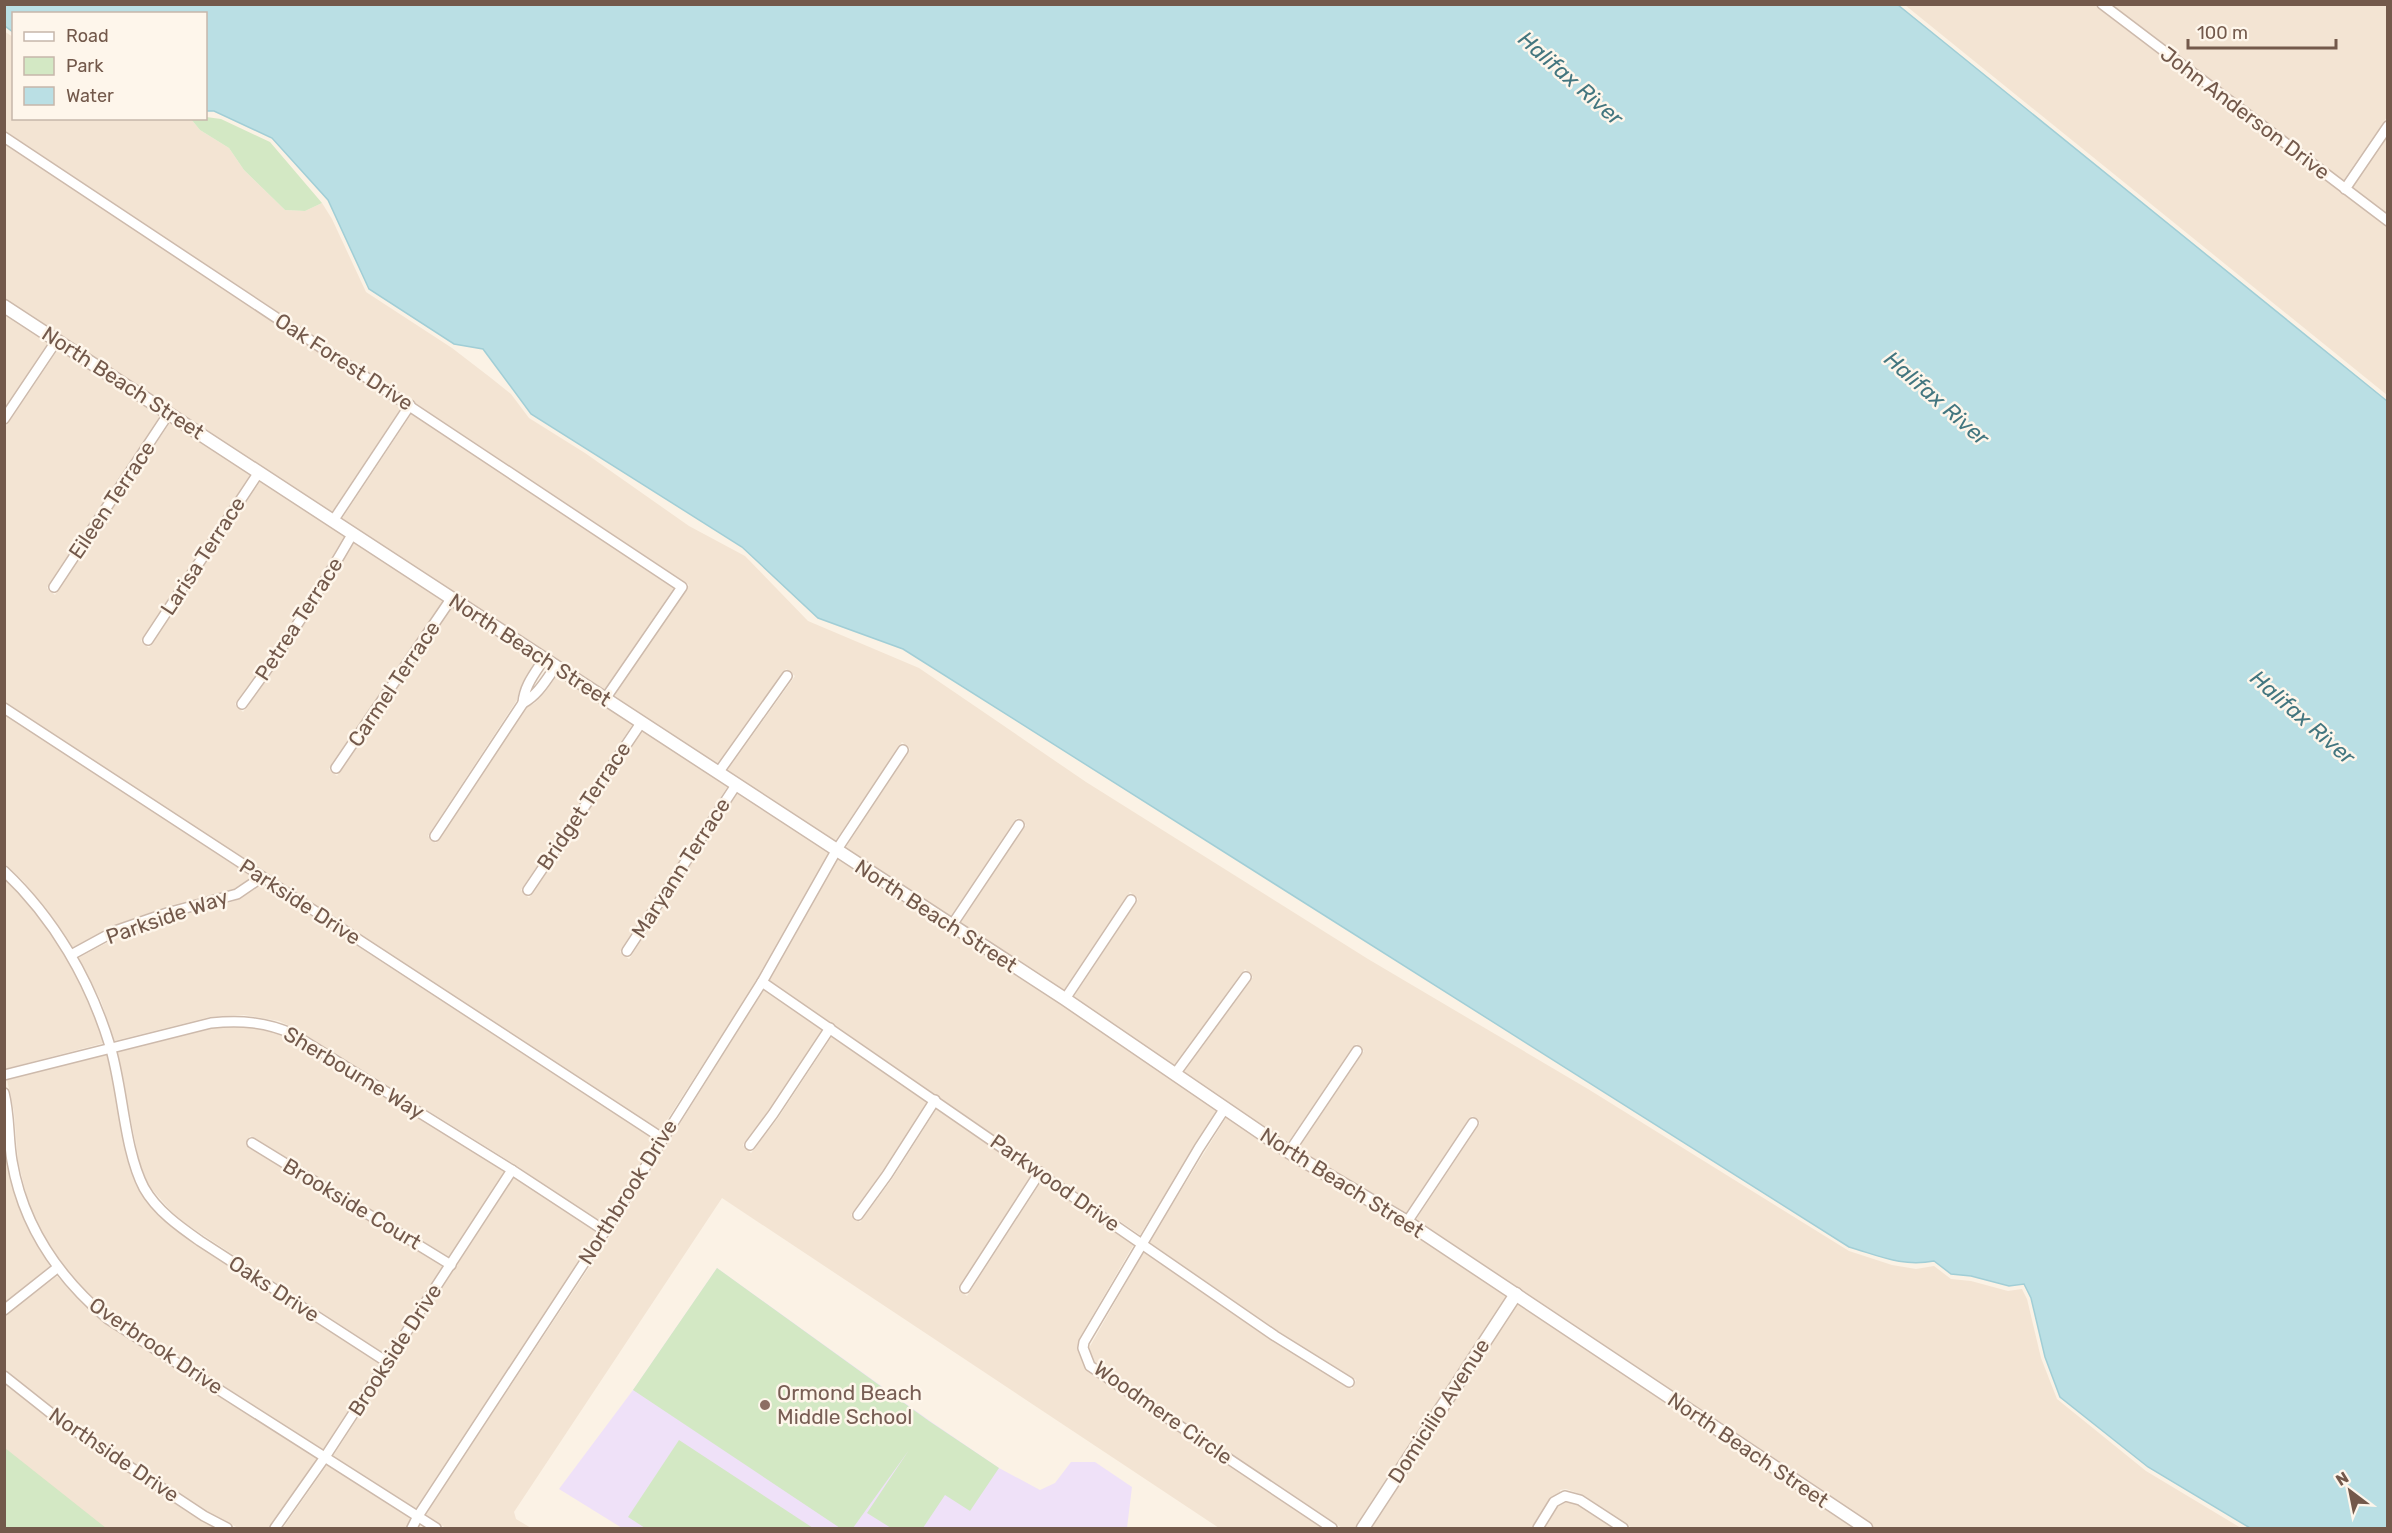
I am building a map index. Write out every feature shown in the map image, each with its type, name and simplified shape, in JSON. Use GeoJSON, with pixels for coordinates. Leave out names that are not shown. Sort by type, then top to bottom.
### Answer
{"type":"FeatureCollection","features":[{"type":"Feature","properties":{"kind":"street","name":"John Anderson Drive"},"geometry":{"type":"LineString","coordinates":[[2102,4],[2388,221]]}},
{"type":"Feature","properties":{"kind":"street"},"geometry":{"type":"LineString","coordinates":[[2345,189],[2388,126]]}},
{"type":"Feature","properties":{"kind":"street","name":"Oak Forest Drive"},"geometry":{"type":"LineString","coordinates":[[4,137],[682,587],[605,699]]}},
{"type":"Feature","properties":{"kind":"street","name":"North Beach Street"},"geometry":{"type":"LineString","coordinates":[[4,306],[1065,999],[1289,1152],[1407,1222],[1866,1528]]}},
{"type":"Feature","properties":{"kind":"street"},"geometry":{"type":"LineString","coordinates":[[4,419],[57,340]]}},
{"type":"Feature","properties":{"kind":"street"},"geometry":{"type":"LineString","coordinates":[[333,521],[410,405]]}},
{"type":"Feature","properties":{"kind":"street","name":"Eileen Terrace"},"geometry":{"type":"LineString","coordinates":[[54,587],[169,413]]}},
{"type":"Feature","properties":{"kind":"street","name":"Larisa Terrace"},"geometry":{"type":"LineString","coordinates":[[148,640],[259,472]]}},
{"type":"Feature","properties":{"kind":"street","name":"Petrea Terrace"},"geometry":{"type":"LineString","coordinates":[[242,704],[273,663],[353,533]]}},
{"type":"Feature","properties":{"kind":"street","name":"Carmel Terrace"},"geometry":{"type":"LineString","coordinates":[[336,768],[451,599]]}},
{"type":"Feature","properties":{"kind":"street"},"geometry":{"type":"LineString","coordinates":[[435,836],[523,703],[530,680],[544,659]]}},
{"type":"Feature","properties":{"kind":"street"},"geometry":{"type":"LineString","coordinates":[[523,703],[531,699],[541,688],[556,666]]}},
{"type":"Feature","properties":{"kind":"street"},"geometry":{"type":"LineString","coordinates":[[718,773],[787,676]]}},
{"type":"Feature","properties":{"kind":"street","name":"Parkside Drive"},"geometry":{"type":"LineString","coordinates":[[4,708],[662,1138]]}},
{"type":"Feature","properties":{"kind":"street","name":"Bridget Terrace"},"geometry":{"type":"LineString","coordinates":[[528,890],[641,723]]}},
{"type":"Feature","properties":{"kind":"street","name":"Northbrook Drive"},"geometry":{"type":"LineString","coordinates":[[412,1528],[605,1231],[762,982],[836,851],[903,750]]}},
{"type":"Feature","properties":{"kind":"street","name":"Maryann Terrace"},"geometry":{"type":"LineString","coordinates":[[627,951],[736,785]]}},
{"type":"Feature","properties":{"kind":"street"},"geometry":{"type":"LineString","coordinates":[[952,925],[1019,825]]}},
{"type":"Feature","properties":{"kind":"street","name":"Oaks Drive"},"geometry":{"type":"LineString","coordinates":[[4,871],[20,886],[55,930],[96,1003],[111,1047],[134,1162],[145,1189],[164,1213],[200,1241],[387,1362]]}},
{"type":"Feature","properties":{"kind":"street","name":"Parkside Way"},"geometry":{"type":"LineString","coordinates":[[71,955],[115,932],[136,924],[237,894],[262,877]]}},
{"type":"Feature","properties":{"kind":"street"},"geometry":{"type":"LineString","coordinates":[[1065,999],[1131,900]]}},
{"type":"Feature","properties":{"kind":"street"},"geometry":{"type":"LineString","coordinates":[[1175,1074],[1246,977]]}},
{"type":"Feature","properties":{"kind":"street","name":"Parkwood Drive"},"geometry":{"type":"LineString","coordinates":[[762,982],[1275,1336],[1349,1382]]}},
{"type":"Feature","properties":{"kind":"street","name":"Sherbourne Way"},"geometry":{"type":"LineString","coordinates":[[4,1075],[211,1023],[243,1020],[277,1027],[293,1034],[512,1170],[605,1231]]}},
{"type":"Feature","properties":{"kind":"street"},"geometry":{"type":"LineString","coordinates":[[750,1145],[774,1114],[830,1028]]}},
{"type":"Feature","properties":{"kind":"street"},"geometry":{"type":"LineString","coordinates":[[1289,1152],[1357,1051]]}},
{"type":"Feature","properties":{"kind":"street","name":"Overbrook Drive"},"geometry":{"type":"LineString","coordinates":[[4,1093],[9,1111],[12,1161],[23,1204],[35,1233],[57,1268],[84,1299],[108,1318],[436,1528]]}},
{"type":"Feature","properties":{"kind":"street"},"geometry":{"type":"LineString","coordinates":[[858,1215],[887,1175],[935,1100]]}},
{"type":"Feature","properties":{"kind":"street","name":"Woodmere Circle"},"geometry":{"type":"LineString","coordinates":[[1225,1108],[1142,1243],[1084,1342],[1083,1348],[1090,1366],[1332,1528]]}},
{"type":"Feature","properties":{"kind":"street"},"geometry":{"type":"LineString","coordinates":[[1407,1222],[1473,1123]]}},
{"type":"Feature","properties":{"kind":"street","name":"Brookside Court"},"geometry":{"type":"LineString","coordinates":[[252,1143],[451,1265]]}},
{"type":"Feature","properties":{"kind":"street","name":"Brookside Drive"},"geometry":{"type":"LineString","coordinates":[[275,1528],[326,1457],[512,1170]]}},
{"type":"Feature","properties":{"kind":"street"},"geometry":{"type":"LineString","coordinates":[[965,1288],[1040,1172]]}},
{"type":"Feature","properties":{"kind":"street"},"geometry":{"type":"LineString","coordinates":[[4,1310],[57,1268]]}},
{"type":"Feature","properties":{"kind":"street","name":"Domicilio Avenue"},"geometry":{"type":"LineString","coordinates":[[1363,1528],[1516,1294]]}},
{"type":"Feature","properties":{"kind":"street","name":"Northside Drive"},"geometry":{"type":"LineString","coordinates":[[4,1376],[62,1422],[204,1516],[227,1528]]}},
{"type":"Feature","properties":{"kind":"street"},"geometry":{"type":"LineString","coordinates":[[1538,1528],[1554,1502],[1565,1496],[1580,1500],[1623,1528]]}},
{"type":"Feature","properties":{"kind":"shaded area"},"geometry":{"type":"Polygon","coordinates":[[[1905,5],[2094,5],[2387,227],[2387,395],[1905,5]]]}},
{"type":"Feature","properties":{"kind":"shaded area"},"geometry":{"type":"Polygon","coordinates":[[[2111,5],[2387,5],[2387,117],[2343,181],[2111,5]]]}},
{"type":"Feature","properties":{"kind":"shaded area"},"geometry":{"type":"Polygon","coordinates":[[[4,31],[12,36],[12,120],[192,120],[200,130],[229,148],[244,170],[285,210],[305,211],[322,203],[332,219],[366,292],[452,348],[491,378],[511,394],[529,418],[585,453],[689,526],[745,556],[808,621],[919,668],[1086,782],[1368,959],[1588,1089],[1849,1251],[1892,1265],[1916,1269],[1934,1266],[1951,1279],[1971,1281],[2008,1291],[2022,1289],[2027,1299],[2041,1358],[2057,1399],[2146,1471],[2241,1528],[1875,1528],[1415,1221],[1480,1123],[1472,1116],[1405,1215],[1297,1150],[1364,1051],[1356,1044],[1287,1144],[1183,1073],[1253,977],[1245,969],[1174,1067],[1073,998],[1138,899],[1130,892],[1063,992],[959,924],[1026,825],[1017,818],[950,918],[844,850],[910,749],[902,742],[834,843],[726,772],[795,676],[786,669],[716,766],[613,698],[689,585],[5,131],[4,31]]]}},
{"type":"Feature","properties":{"kind":"shaded area"},"geometry":{"type":"Polygon","coordinates":[[[2387,137],[2387,214],[2352,188],[2387,137]]]}},
{"type":"Feature","properties":{"kind":"shaded area"},"geometry":{"type":"Polygon","coordinates":[[[4,143],[402,407],[332,513],[5,300],[4,143]]]}},
{"type":"Feature","properties":{"kind":"shaded area"},"geometry":{"type":"Polygon","coordinates":[[[5,312],[49,342],[5,409],[5,312]]]}},
{"type":"Feature","properties":{"kind":"shaded area"},"geometry":{"type":"Polygon","coordinates":[[[59,348],[162,415],[47,588],[55,595],[171,421],[251,474],[141,641],[149,648],[261,480],[346,535],[268,659],[235,704],[243,712],[277,666],[355,541],[444,600],[329,769],[337,776],[453,606],[537,660],[525,678],[517,700],[428,836],[436,843],[526,707],[535,703],[558,674],[633,724],[521,890],[529,898],[642,730],[728,786],[620,952],[629,959],[738,792],[829,852],[758,979],[660,1131],[5,702],[4,429],[59,348]]]}},
{"type":"Feature","properties":{"kind":"shaded area"},"geometry":{"type":"Polygon","coordinates":[[[412,413],[674,588],[603,692],[341,520],[412,413]]]}},
{"type":"Feature","properties":{"kind":"shaded area"},"geometry":{"type":"Polygon","coordinates":[[[4,714],[252,877],[234,889],[165,907],[113,926],[72,948],[59,927],[24,882],[5,864],[4,714]]]}},
{"type":"Feature","properties":{"kind":"shaded area"},"geometry":{"type":"Polygon","coordinates":[[[838,858],[1063,1004],[1218,1109],[1140,1235],[769,981],[838,858]]]}},
{"type":"Feature","properties":{"kind":"shaded area"},"geometry":{"type":"Polygon","coordinates":[[[4,878],[16,889],[51,933],[66,957],[91,1005],[104,1043],[5,1069],[4,878]]]}},
{"type":"Feature","properties":{"kind":"shaded area"},"geometry":{"type":"Polygon","coordinates":[[[262,884],[655,1140],[603,1224],[511,1162],[296,1029],[279,1021],[244,1015],[210,1017],[114,1041],[101,1001],[78,958],[118,937],[169,918],[218,907],[239,899],[262,884]]]}},
{"type":"Feature","properties":{"kind":"shaded area"},"geometry":{"type":"Polygon","coordinates":[[[764,989],[823,1029],[769,1111],[743,1145],[751,1153],[778,1118],[832,1036],[928,1101],[883,1172],[851,1215],[860,1222],[892,1179],[937,1108],[1033,1174],[958,1289],[967,1296],[1042,1180],[1134,1244],[1079,1339],[1078,1349],[1087,1370],[1323,1528],[1219,1528],[722,1198],[514,1512],[516,1519],[531,1528],[446,1528],[425,1515],[608,1239],[764,989]]]}},
{"type":"Feature","properties":{"kind":"shaded area"},"geometry":{"type":"Polygon","coordinates":[[[244,1026],[276,1032],[291,1038],[505,1171],[449,1257],[250,1136],[246,1145],[444,1266],[385,1354],[177,1218],[149,1186],[139,1161],[117,1051],[213,1028],[244,1026]]]}},
{"type":"Feature","properties":{"kind":"shaded area"},"geometry":{"type":"Polygon","coordinates":[[[107,1054],[129,1163],[140,1190],[157,1213],[171,1227],[198,1246],[379,1363],[323,1450],[111,1314],[87,1295],[61,1265],[40,1231],[28,1202],[18,1161],[14,1112],[7,1080],[107,1054]]]}},
{"type":"Feature","properties":{"kind":"shaded area"},"geometry":{"type":"Polygon","coordinates":[[[1227,1116],[1404,1226],[1508,1295],[1356,1528],[1342,1528],[1094,1363],[1089,1348],[1144,1251],[1272,1340],[1352,1389],[1356,1380],[1277,1331],[1149,1242],[1227,1116]]]}},
{"type":"Feature","properties":{"kind":"shaded area"},"geometry":{"type":"Polygon","coordinates":[[[4,1126],[7,1162],[18,1204],[31,1235],[50,1266],[5,1303],[4,1126]]]}},
{"type":"Feature","properties":{"kind":"shaded area"},"geometry":{"type":"Polygon","coordinates":[[[514,1177],[598,1233],[416,1509],[333,1456],[514,1177]]]}},
{"type":"Feature","properties":{"kind":"shaded area","name":"Ormond Beach Middle School"},"geometry":{"type":"Polygon","coordinates":[[[717,1268],[930,1421],[999,1468],[1040,1490],[1055,1483],[1071,1462],[1095,1462],[1132,1487],[1127,1528],[622,1528],[559,1489],[633,1390],[717,1268]]]}},
{"type":"Feature","properties":{"kind":"shaded area"},"geometry":{"type":"Polygon","coordinates":[[[57,1276],[81,1302],[106,1323],[318,1458],[268,1528],[238,1528],[206,1511],[65,1417],[5,1369],[4,1317],[57,1276]]]}},
{"type":"Feature","properties":{"kind":"shaded area"},"geometry":{"type":"Polygon","coordinates":[[[1518,1302],[1857,1528],[1632,1528],[1583,1495],[1566,1489],[1560,1490],[1550,1499],[1531,1528],[1370,1528],[1518,1302]]]}},
{"type":"Feature","properties":{"kind":"shaded area"},"geometry":{"type":"Polygon","coordinates":[[[4,1383],[60,1426],[216,1528],[81,1528],[5,1470],[4,1383]]]}},
{"type":"Feature","properties":{"kind":"shaded area"},"geometry":{"type":"Polygon","coordinates":[[[327,1465],[411,1518],[406,1528],[283,1528],[327,1465]]]}},
{"type":"Feature","properties":{"kind":"shaded area"},"geometry":{"type":"Polygon","coordinates":[[[1566,1502],[1579,1505],[1614,1528],[1544,1528],[1558,1507],[1566,1502]]]}},
{"type":"Feature","properties":{"kind":"green space"},"geometry":{"type":"Polygon","coordinates":[[[207,117],[221,119],[270,142],[322,203],[305,211],[285,210],[244,170],[229,148],[200,130],[192,120],[207,120],[207,117]]]}},
{"type":"Feature","properties":{"kind":"green space","name":"Ormond Beach Middle School"},"geometry":{"type":"Polygon","coordinates":[[[717,1268],[929,1421],[999,1468],[970,1511],[945,1495],[923,1528],[891,1528],[867,1513],[909,1450],[853,1528],[840,1528],[633,1390],[717,1268]]]}},
{"type":"Feature","properties":{"kind":"green space"},"geometry":{"type":"Polygon","coordinates":[[[679,1440],[813,1528],[645,1528],[628,1517],[679,1440]]]}},
{"type":"Feature","properties":{"kind":"green space"},"geometry":{"type":"Polygon","coordinates":[[[5,1448],[106,1528],[5,1528],[5,1448]]]}},
{"type":"Feature","properties":{"kind":"water","name":"Halifax River"},"geometry":{"type":"Polygon","coordinates":[[[4,5],[1898,5],[2387,401],[2387,1528],[2250,1528],[2148,1467],[2060,1397],[2045,1357],[2031,1298],[2024,1284],[2009,1286],[1971,1276],[1951,1274],[1934,1261],[1901,1262],[1849,1247],[903,649],[818,618],[742,547],[531,414],[483,349],[454,344],[369,289],[328,200],[272,138],[214,111],[207,111],[207,12],[12,12],[12,31],[5,26],[4,5]]]}},
{"type":"Feature","properties":{"kind":"place","name":"Ormond Beach Middle School"},"geometry":{"type":"Point","coordinates":[765,1405]}}]}
